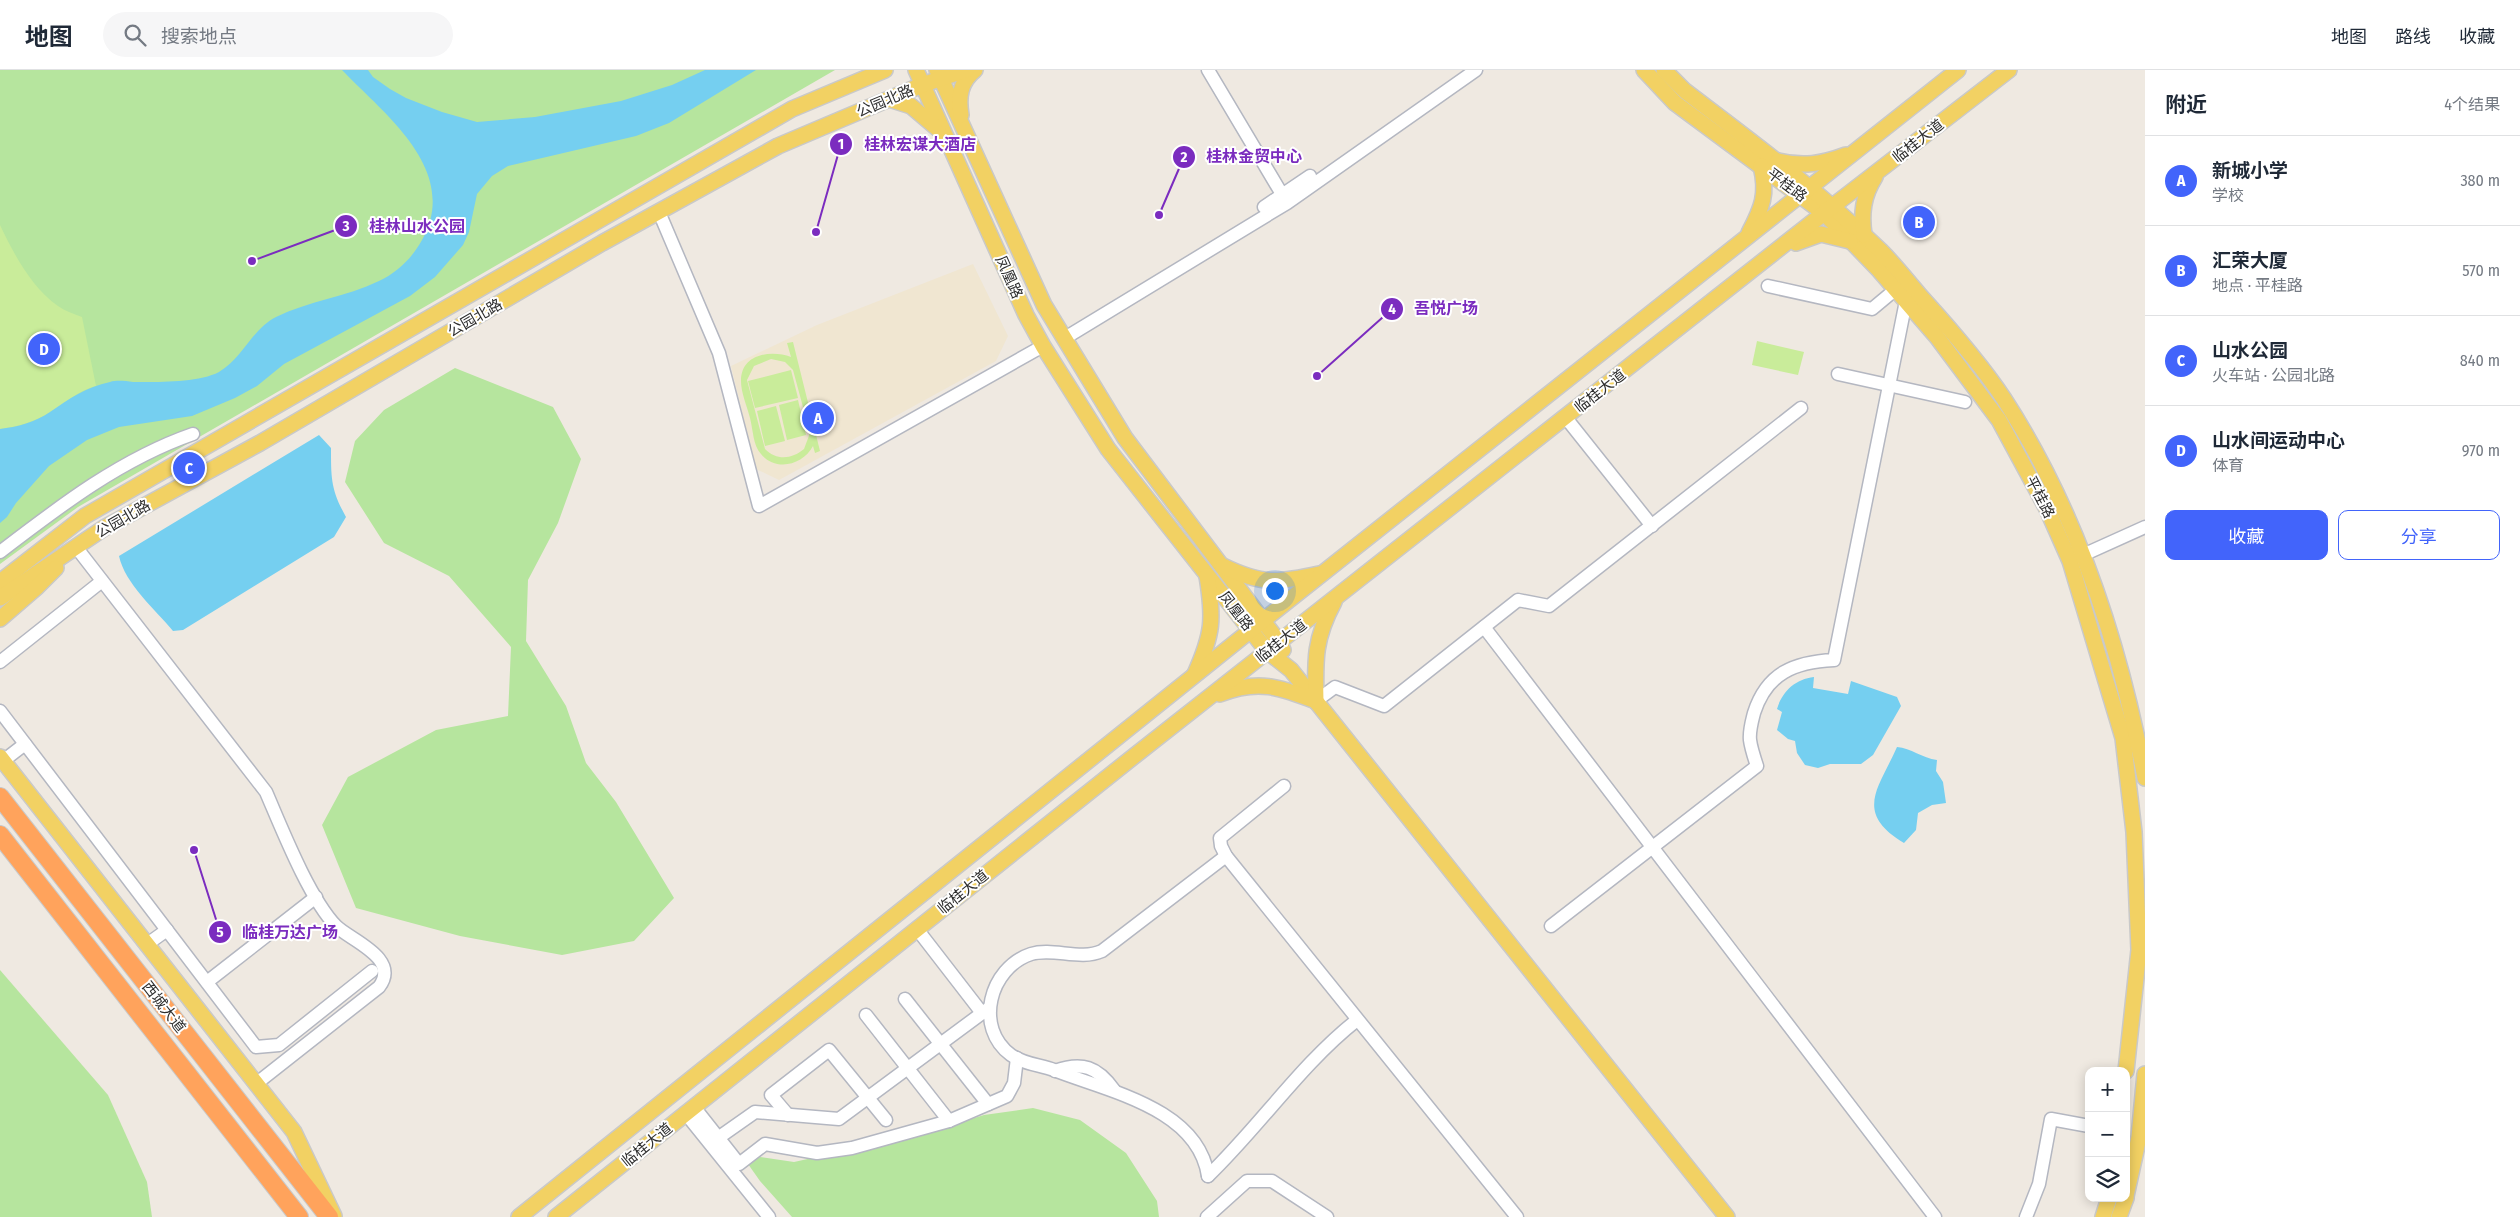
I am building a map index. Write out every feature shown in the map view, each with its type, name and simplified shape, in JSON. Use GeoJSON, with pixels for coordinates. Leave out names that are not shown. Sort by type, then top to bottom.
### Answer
{"type":"FeatureCollection","features":[{"type":"Feature","properties":{"kind":"highway","name":"西城大道"},"geometry":{"type":"LineString","coordinates":[[0,797],[329,1217]]}},
{"type":"Feature","properties":{"kind":"highway","name":"西城大道"},"geometry":{"type":"LineString","coordinates":[[0,834],[299,1217]]}},
{"type":"Feature","properties":{"kind":"main road","name":"公园北路"},"geometry":{"type":"LineString","coordinates":[[0,582],[85,516],[792,108],[873,73],[885,70]]}},
{"type":"Feature","properties":{"kind":"main road","name":"凤凰路"},"geometry":{"type":"LineString","coordinates":[[916,70],[1026,315],[1043,346],[1108,449],[1267,652],[1291,670]]}},
{"type":"Feature","properties":{"kind":"main road","name":"公园北路"},"geometry":{"type":"LineString","coordinates":[[0,598],[104,528],[260,443],[659,212],[778,146],[922,85],[938,74],[966,70]]}},
{"type":"Feature","properties":{"kind":"main road"},"geometry":{"type":"LineString","coordinates":[[964,129],[960,90],[969,75],[975,70]]}},
{"type":"Feature","properties":{"kind":"main road","name":"平桂路"},"geometry":{"type":"LineString","coordinates":[[1644,70],[1675,103],[1768,163],[1806,191],[1858,238],[1896,289],[1938,337],[1999,420],[2047,509],[2077,558],[2124,738],[2134,832],[2142,951],[2127,1067]]}},
{"type":"Feature","properties":{"kind":"main road","name":"平桂路"},"geometry":{"type":"LineString","coordinates":[[1664,70],[1685,91],[1768,163]]}},
{"type":"Feature","properties":{"kind":"main road","name":"临桂大道"},"geometry":{"type":"LineString","coordinates":[[519,1217],[1251,630],[1958,70]]}},
{"type":"Feature","properties":{"kind":"main road","name":"临桂大道"},"geometry":{"type":"LineString","coordinates":[[556,1217],[1207,699],[1881,168],[2010,70]]}},
{"type":"Feature","properties":{"kind":"main road","name":"凤凰路"},"geometry":{"type":"LineString","coordinates":[[938,74],[1044,305],[1125,438],[1280,642],[1291,670]]}},
{"type":"Feature","properties":{"kind":"main road"},"geometry":{"type":"LineString","coordinates":[[890,99],[911,106],[926,116],[946,137]]}},
{"type":"Feature","properties":{"kind":"main road"},"geometry":{"type":"LineString","coordinates":[[1746,238],[1764,200],[1768,163],[1808,165],[1828,162],[1858,150]]}},
{"type":"Feature","properties":{"kind":"main road"},"geometry":{"type":"LineString","coordinates":[[1772,255],[1809,236],[1821,234],[1858,238],[1862,206],[1866,192],[1881,168]]}},
{"type":"Feature","properties":{"kind":"main road","name":"平桂路"},"geometry":{"type":"LineString","coordinates":[[1858,238],[1882,252],[1954,333],[2004,399],[2051,483],[2077,558],[2112,641],[2137,733],[2145,778]]}},
{"type":"Feature","properties":{"kind":"main road"},"geometry":{"type":"LineString","coordinates":[[0,619],[37,587],[76,547]]}},
{"type":"Feature","properties":{"kind":"main road"},"geometry":{"type":"LineString","coordinates":[[1222,566],[1261,581],[1286,581],[1323,574]]}},
{"type":"Feature","properties":{"kind":"main road"},"geometry":{"type":"LineString","coordinates":[[1194,676],[1208,645],[1212,628],[1212,603],[1207,574]]}},
{"type":"Feature","properties":{"kind":"main road"},"geometry":{"type":"LineString","coordinates":[[1316,701],[1316,645],[1324,621],[1337,597]]}},
{"type":"Feature","properties":{"kind":"main road"},"geometry":{"type":"LineString","coordinates":[[1291,670],[1727,1217]]}},
{"type":"Feature","properties":{"kind":"main road"},"geometry":{"type":"LineString","coordinates":[[1207,699],[1237,687],[1252,684],[1277,688],[1316,701]]}},
{"type":"Feature","properties":{"kind":"main road"},"geometry":{"type":"LineString","coordinates":[[2,759],[146,946],[208,1025],[239,1060],[294,1132],[334,1217]]}},
{"type":"Feature","properties":{"kind":"main road"},"geometry":{"type":"LineString","coordinates":[[2130,1178],[2139,1136],[2145,1074]]}},
{"type":"Feature","properties":{"kind":"main road"},"geometry":{"type":"LineString","coordinates":[[2103,1217],[2108,1202]]}},
{"type":"Feature","properties":{"kind":"main road"},"geometry":{"type":"LineString","coordinates":[[2119,1217],[2124,1202]]}},
{"type":"Feature","properties":{"kind":"street"},"geometry":{"type":"LineString","coordinates":[[1208,70],[1287,197]]}},
{"type":"Feature","properties":{"kind":"street"},"geometry":{"type":"LineString","coordinates":[[1215,70],[1287,197]]}},
{"type":"Feature","properties":{"kind":"street"},"geometry":{"type":"LineString","coordinates":[[1287,197],[1464,70]]}},
{"type":"Feature","properties":{"kind":"street"},"geometry":{"type":"LineString","coordinates":[[1063,335],[1287,197],[1476,70]]}},
{"type":"Feature","properties":{"kind":"street"},"geometry":{"type":"LineString","coordinates":[[659,212],[719,353],[759,506],[1043,346]]}},
{"type":"Feature","properties":{"kind":"street"},"geometry":{"type":"LineString","coordinates":[[1768,286],[1872,309],[1896,289]]}},
{"type":"Feature","properties":{"kind":"street"},"geometry":{"type":"LineString","coordinates":[[1551,926],[1757,766],[1749,738],[1751,726],[1757,706],[1773,681],[1785,671],[1798,664],[1809,661],[1834,660],[1906,301]]}},
{"type":"Feature","properties":{"kind":"street"},"geometry":{"type":"LineString","coordinates":[[1838,374],[1965,402]]}},
{"type":"Feature","properties":{"kind":"street"},"geometry":{"type":"LineString","coordinates":[[1316,701],[1335,687],[1384,706],[1518,600],[1549,606],[1801,408]]}},
{"type":"Feature","properties":{"kind":"street"},"geometry":{"type":"LineString","coordinates":[[1566,418],[1652,526]]}},
{"type":"Feature","properties":{"kind":"street"},"geometry":{"type":"LineString","coordinates":[[0,552],[82,490],[175,440],[193,434]]}},
{"type":"Feature","properties":{"kind":"street"},"geometry":{"type":"LineString","coordinates":[[2077,558],[2145,527]]}},
{"type":"Feature","properties":{"kind":"street"},"geometry":{"type":"LineString","coordinates":[[76,547],[266,792],[283,833],[316,896],[336,926],[375,952],[383,970],[383,982],[378,988],[257,1083]]}},
{"type":"Feature","properties":{"kind":"street"},"geometry":{"type":"LineString","coordinates":[[0,662],[102,580]]}},
{"type":"Feature","properties":{"kind":"street"},"geometry":{"type":"LineString","coordinates":[[1484,627],[1935,1217]]}},
{"type":"Feature","properties":{"kind":"street"},"geometry":{"type":"LineString","coordinates":[[0,712],[256,1047]]}},
{"type":"Feature","properties":{"kind":"street"},"geometry":{"type":"LineString","coordinates":[[2,759],[25,744]]}},
{"type":"Feature","properties":{"kind":"street"},"geometry":{"type":"LineString","coordinates":[[1284,786],[1220,838],[1221,846],[1226,856],[1517,1217]]}},
{"type":"Feature","properties":{"kind":"street"},"geometry":{"type":"LineString","coordinates":[[718,1138],[755,1112],[839,1119],[985,1011],[992,994],[1008,969],[1032,954],[1089,955],[1102,951],[1226,856]]}},
{"type":"Feature","properties":{"kind":"street"},"geometry":{"type":"LineString","coordinates":[[206,982],[316,896]]}},
{"type":"Feature","properties":{"kind":"street"},"geometry":{"type":"LineString","coordinates":[[146,946],[167,930]]}},
{"type":"Feature","properties":{"kind":"street"},"geometry":{"type":"LineString","coordinates":[[916,930],[985,1011],[1005,1049],[1016,1058],[1055,1070],[1071,1065],[1084,1066],[1102,1076],[1114,1090],[1169,1118],[1179,1126],[1204,1158],[1208,1176],[1339,1034],[1357,1020]]}},
{"type":"Feature","properties":{"kind":"street"},"geometry":{"type":"LineString","coordinates":[[239,1060],[256,1047],[279,1045],[372,971]]}},
{"type":"Feature","properties":{"kind":"street"},"geometry":{"type":"LineString","coordinates":[[905,999],[988,1104]]}},
{"type":"Feature","properties":{"kind":"street"},"geometry":{"type":"LineString","coordinates":[[866,1015],[949,1120]]}},
{"type":"Feature","properties":{"kind":"street"},"geometry":{"type":"LineString","coordinates":[[788,1115],[771,1095],[829,1050],[886,1120]]}},
{"type":"Feature","properties":{"kind":"street"},"geometry":{"type":"LineString","coordinates":[[690,1110],[718,1138],[739,1164],[765,1144],[817,1153],[835,1151],[915,1132],[1007,1096],[1011,1091],[1016,1058]]}},
{"type":"Feature","properties":{"kind":"street"},"geometry":{"type":"LineString","coordinates":[[690,1110],[769,1217]]}},
{"type":"Feature","properties":{"kind":"street"},"geometry":{"type":"LineString","coordinates":[[2026,1217],[2039,1184],[2051,1119],[2085,1125]]}},
{"type":"Feature","properties":{"kind":"street"},"geometry":{"type":"LineString","coordinates":[[1207,1217],[1247,1181],[1272,1181],[1327,1217]]}},
{"type":"Feature","properties":{"kind":"shaded area"},"geometry":{"type":"Polygon","coordinates":[[[973,264],[1008,336],[996,361],[779,480],[756,469],[731,366],[817,325],[973,264]]]}},
{"type":"Feature","properties":{"kind":"green space"},"geometry":{"type":"Polygon","coordinates":[[[0,70],[835,70],[78,507],[0,564],[0,70]]]}},
{"type":"Feature","properties":{"kind":"green space"},"geometry":{"type":"Polygon","coordinates":[[[0,225],[31,280],[48,298],[61,308],[82,317],[96,386],[77,394],[37,419],[0,429],[0,225]]]}},
{"type":"Feature","properties":{"kind":"green space"},"geometry":{"type":"Polygon","coordinates":[[[1757,341],[1804,352],[1798,375],[1752,365],[1757,341]]]}},
{"type":"Feature","properties":{"kind":"green space"},"geometry":{"type":"Polygon","coordinates":[[[793,342],[820,451],[815,453],[813,446],[809,453],[796,462],[781,464],[767,460],[756,447],[741,381],[742,372],[746,364],[752,359],[767,354],[791,357],[787,343],[793,342]],[[771,359],[754,366],[747,380],[765,449],[779,457],[790,457],[804,449],[810,433],[793,370],[785,362],[771,359]]]}},
{"type":"Feature","properties":{"kind":"green space"},"geometry":{"type":"Polygon","coordinates":[[[455,368],[553,407],[581,459],[558,523],[528,580],[526,641],[566,706],[586,763],[616,802],[674,898],[634,941],[562,955],[460,936],[356,908],[322,825],[348,777],[436,730],[508,716],[511,647],[449,576],[384,543],[345,482],[355,441],[384,410],[455,368]]]}},
{"type":"Feature","properties":{"kind":"green space"},"geometry":{"type":"Polygon","coordinates":[[[791,370],[798,398],[755,408],[748,381],[791,370]]]}},
{"type":"Feature","properties":{"kind":"green space"},"geometry":{"type":"Polygon","coordinates":[[[798,400],[806,435],[787,440],[779,405],[798,400]]]}},
{"type":"Feature","properties":{"kind":"green space"},"geometry":{"type":"Polygon","coordinates":[[[776,406],[785,441],[765,446],[757,411],[776,406]]]}},
{"type":"Feature","properties":{"kind":"green space"},"geometry":{"type":"Polygon","coordinates":[[[0,970],[108,1095],[147,1182],[152,1217],[0,1217],[0,970]]]}},
{"type":"Feature","properties":{"kind":"green space"},"geometry":{"type":"Polygon","coordinates":[[[1033,1108],[1080,1120],[1126,1153],[1157,1201],[1159,1217],[792,1217],[760,1181],[748,1164],[760,1157],[794,1162],[926,1133],[984,1115],[1033,1108]]]}},
{"type":"Feature","properties":{"kind":"water"},"geometry":{"type":"Polygon","coordinates":[[[342,70],[368,70],[373,77],[406,98],[442,112],[477,122],[535,117],[621,101],[672,85],[705,70],[756,70],[669,123],[636,136],[508,166],[492,176],[477,194],[469,232],[463,245],[435,277],[410,296],[284,364],[257,386],[235,398],[192,416],[119,427],[87,440],[49,466],[0,523],[0,429],[39,419],[78,394],[101,384],[113,381],[177,381],[210,376],[219,372],[235,359],[260,329],[276,317],[379,281],[398,269],[414,253],[422,240],[431,214],[432,190],[425,167],[412,145],[396,125],[342,70]]]}},
{"type":"Feature","properties":{"kind":"water"},"geometry":{"type":"Polygon","coordinates":[[[319,435],[331,448],[333,484],[337,499],[346,517],[334,537],[183,630],[173,631],[134,586],[122,566],[119,556],[319,435]]]}},
{"type":"Feature","properties":{"kind":"water"},"geometry":{"type":"Polygon","coordinates":[[[1814,677],[1813,688],[1848,694],[1851,681],[1897,697],[1901,706],[1873,755],[1861,764],[1830,764],[1818,768],[1805,765],[1797,753],[1795,741],[1788,739],[1777,730],[1782,712],[1777,709],[1782,697],[1790,687],[1801,680],[1814,677]]]}},
{"type":"Feature","properties":{"kind":"water"},"geometry":{"type":"Polygon","coordinates":[[[1897,747],[1937,760],[1936,771],[1943,782],[1946,803],[1932,805],[1918,813],[1916,830],[1904,843],[1888,832],[1879,821],[1875,810],[1878,787],[1897,747]]]}},
{"type":"Feature","properties":{"kind":"place","name":"桂林金贸中心"},"geometry":{"type":"Point","coordinates":[1159,215]}},
{"type":"Feature","properties":{"kind":"place","name":"汇荣大厦"},"geometry":{"type":"Point","coordinates":[1919,222]}},
{"type":"Feature","properties":{"kind":"place","name":"桂林宏谋大酒店"},"geometry":{"type":"Point","coordinates":[816,232]}},
{"type":"Feature","properties":{"kind":"place","name":"桂林山水公园"},"geometry":{"type":"Point","coordinates":[252,261]}},
{"type":"Feature","properties":{"kind":"place","name":"山水间运动中心"},"geometry":{"type":"Point","coordinates":[44,349]}},
{"type":"Feature","properties":{"kind":"place","name":"吾悦广场"},"geometry":{"type":"Point","coordinates":[1317,376]}},
{"type":"Feature","properties":{"kind":"place","name":"新城小学"},"geometry":{"type":"Point","coordinates":[818,418]}},
{"type":"Feature","properties":{"kind":"place","name":"山水公园"},"geometry":{"type":"Point","coordinates":[189,468]}},
{"type":"Feature","properties":{"kind":"place","name":"临桂万达广场"},"geometry":{"type":"Point","coordinates":[194,850]}}]}
